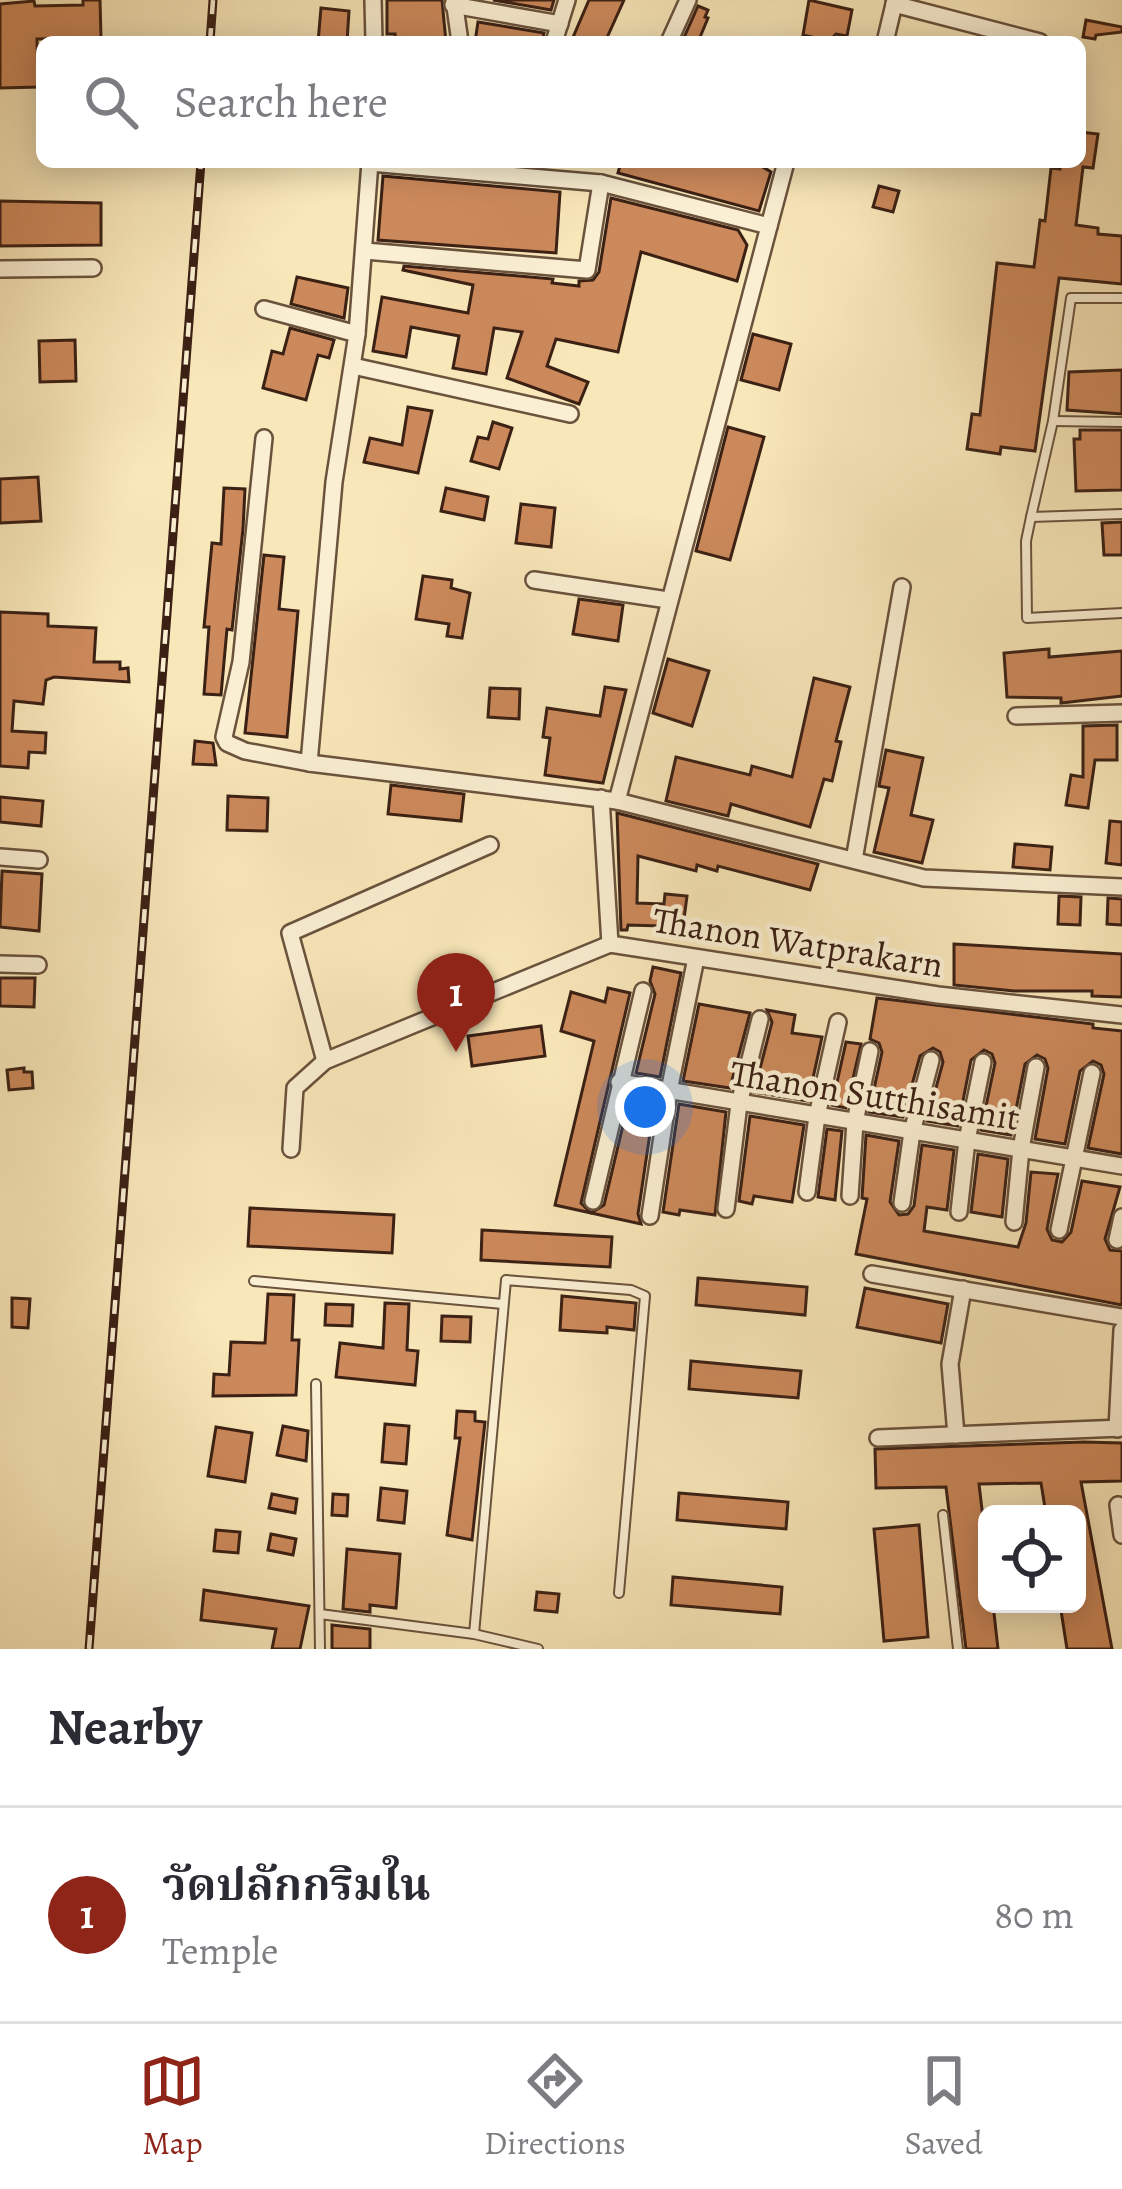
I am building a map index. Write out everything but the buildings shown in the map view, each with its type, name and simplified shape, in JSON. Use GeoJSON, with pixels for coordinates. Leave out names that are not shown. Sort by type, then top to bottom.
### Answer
{"type":"FeatureCollection","features":[{"type":"Feature","properties":{"kind":"street"},"geometry":{"type":"LineString","coordinates":[[373,0],[374,36]]}},
{"type":"Feature","properties":{"kind":"street"},"geometry":{"type":"LineString","coordinates":[[556,36],[567,0]]}},
{"type":"Feature","properties":{"kind":"street"},"geometry":{"type":"LineString","coordinates":[[672,36],[688,0]]}},
{"type":"Feature","properties":{"kind":"street"},"geometry":{"type":"LineString","coordinates":[[459,36],[454,2],[560,24]]}},
{"type":"Feature","properties":{"kind":"street"},"geometry":{"type":"LineString","coordinates":[[886,36],[895,2],[1018,36]]}},
{"type":"Feature","properties":{"kind":"street"},"geometry":{"type":"LineString","coordinates":[[309,763],[334,482],[357,334],[370,168]]}},
{"type":"Feature","properties":{"kind":"street"},"geometry":{"type":"LineString","coordinates":[[489,168],[537,170],[601,183],[770,226]]}},
{"type":"Feature","properties":{"kind":"street","name":"Thanon Watprakarn"},"geometry":{"type":"LineString","coordinates":[[784,168],[609,800],[610,944],[938,995],[1122,1015]]}},
{"type":"Feature","properties":{"kind":"street"},"geometry":{"type":"LineString","coordinates":[[365,250],[586,270],[601,183]]}},
{"type":"Feature","properties":{"kind":"street"},"geometry":{"type":"LineString","coordinates":[[0,269],[93,268]]}},
{"type":"Feature","properties":{"kind":"street"},"geometry":{"type":"LineString","coordinates":[[264,309],[357,334]]}},
{"type":"Feature","properties":{"kind":"street"},"geometry":{"type":"LineString","coordinates":[[353,365],[570,414]]}},
{"type":"Feature","properties":{"kind":"street"},"geometry":{"type":"LineString","coordinates":[[264,438],[241,662],[224,737],[244,752],[609,800],[924,878],[1122,887]]}},
{"type":"Feature","properties":{"kind":"street"},"geometry":{"type":"LineString","coordinates":[[534,580],[668,600]]}},
{"type":"Feature","properties":{"kind":"street"},"geometry":{"type":"LineString","coordinates":[[854,860],[902,587]]}},
{"type":"Feature","properties":{"kind":"street"},"geometry":{"type":"LineString","coordinates":[[1016,716],[1122,712]]}},
{"type":"Feature","properties":{"kind":"street"},"geometry":{"type":"LineString","coordinates":[[325,1061],[290,933],[490,845]]}},
{"type":"Feature","properties":{"kind":"street"},"geometry":{"type":"LineString","coordinates":[[0,857],[39,860]]}},
{"type":"Feature","properties":{"kind":"street"},"geometry":{"type":"LineString","coordinates":[[291,1149],[295,1088],[325,1061],[610,944]]}},
{"type":"Feature","properties":{"kind":"street"},"geometry":{"type":"LineString","coordinates":[[650,1216],[696,958]]}},
{"type":"Feature","properties":{"kind":"street"},"geometry":{"type":"LineString","coordinates":[[0,964],[38,965]]}},
{"type":"Feature","properties":{"kind":"street"},"geometry":{"type":"LineString","coordinates":[[593,1201],[643,991]]}},
{"type":"Feature","properties":{"kind":"street"},"geometry":{"type":"LineString","coordinates":[[727,1209],[739,1104],[760,1019]]}},
{"type":"Feature","properties":{"kind":"street"},"geometry":{"type":"LineString","coordinates":[[807,1192],[817,1115],[838,1022]]}},
{"type":"Feature","properties":{"kind":"street"},"geometry":{"type":"LineString","coordinates":[[850,1196],[855,1122],[870,1051]]}},
{"type":"Feature","properties":{"kind":"street"},"geometry":{"type":"LineString","coordinates":[[902,1203],[912,1132],[931,1060]]}},
{"type":"Feature","properties":{"kind":"street"},"geometry":{"type":"LineString","coordinates":[[959,1211],[983,1062]]}},
{"type":"Feature","properties":{"kind":"street"},"geometry":{"type":"LineString","coordinates":[[1014,1222],[1036,1067]]}},
{"type":"Feature","properties":{"kind":"street"},"geometry":{"type":"LineString","coordinates":[[1059,1231],[1092,1073]]}},
{"type":"Feature","properties":{"kind":"street","name":"Thanon Sutthisamit"},"geometry":{"type":"LineString","coordinates":[[620,1082],[1122,1166]]}},
{"type":"Feature","properties":{"kind":"street"},"geometry":{"type":"LineString","coordinates":[[1118,1240],[1122,1217]]}},
{"type":"Feature","properties":{"kind":"street"},"geometry":{"type":"LineString","coordinates":[[872,1274],[1122,1317]]}},
{"type":"Feature","properties":{"kind":"street"},"geometry":{"type":"LineString","coordinates":[[956,1435],[950,1364],[963,1289]]}},
{"type":"Feature","properties":{"kind":"street"},"geometry":{"type":"LineString","coordinates":[[878,1438],[1120,1429],[1122,1330]]}},
{"type":"Feature","properties":{"kind":"street"},"geometry":{"type":"LineString","coordinates":[[1118,1505],[1122,1534]]}},
{"type":"Feature","properties":{"kind":"lane"},"geometry":{"type":"LineString","coordinates":[[1122,298],[1071,298],[1053,421],[1026,541],[1028,619],[1122,614]]}},
{"type":"Feature","properties":{"kind":"lane"},"geometry":{"type":"LineString","coordinates":[[1053,421],[1122,422]]}},
{"type":"Feature","properties":{"kind":"lane"},"geometry":{"type":"LineString","coordinates":[[1031,518],[1122,514]]}},
{"type":"Feature","properties":{"kind":"lane"},"geometry":{"type":"LineString","coordinates":[[474,1634],[506,1280],[631,1290],[645,1296],[619,1593]]}},
{"type":"Feature","properties":{"kind":"lane"},"geometry":{"type":"LineString","coordinates":[[254,1281],[502,1304]]}},
{"type":"Feature","properties":{"kind":"lane"},"geometry":{"type":"LineString","coordinates":[[316,1384],[320,1649]]}},
{"type":"Feature","properties":{"kind":"lane"},"geometry":{"type":"LineString","coordinates":[[943,1515],[958,1649]]}},
{"type":"Feature","properties":{"kind":"lane"},"geometry":{"type":"LineString","coordinates":[[320,1614],[474,1634],[538,1649]]}},
{"type":"Feature","properties":{"kind":"railway"},"geometry":{"type":"LineString","coordinates":[[210,36],[213,0]]}},
{"type":"Feature","properties":{"kind":"railway"},"geometry":{"type":"LineString","coordinates":[[89,1649],[201,168]]}},
{"type":"Feature","properties":{"kind":"place","name":"วัดปลักกริมใน"},"geometry":{"type":"Point","coordinates":[456,1052]}}]}
